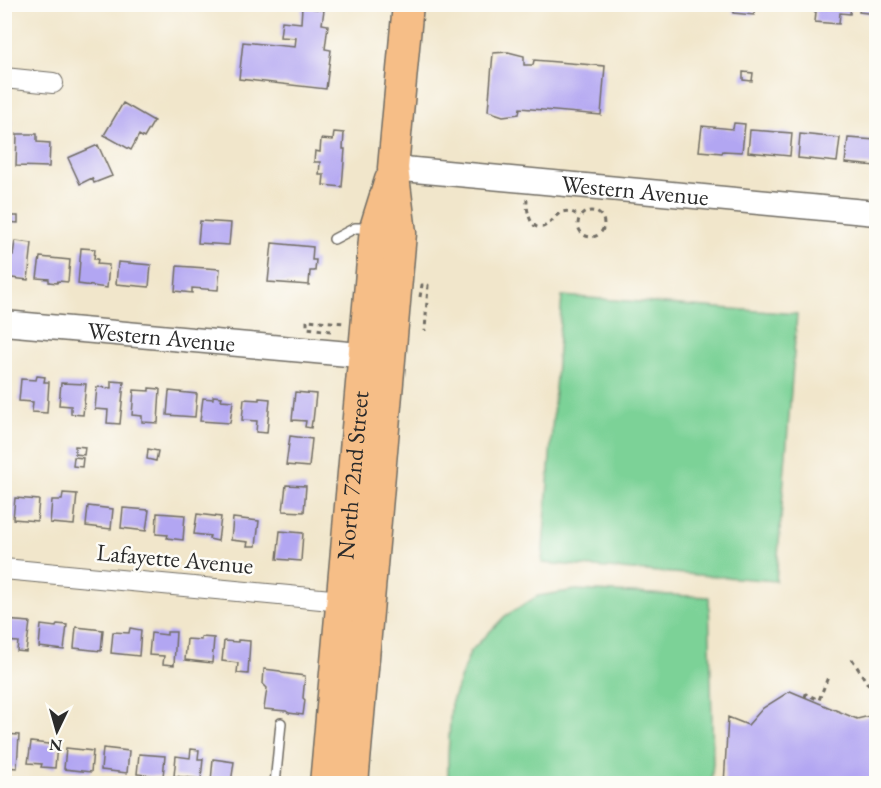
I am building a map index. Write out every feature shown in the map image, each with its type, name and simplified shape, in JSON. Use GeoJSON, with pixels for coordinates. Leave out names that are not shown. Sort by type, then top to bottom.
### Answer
{"type":"FeatureCollection","features":[{"type":"Feature","properties":{"kind":"main road","name":"North 72nd Street"},"geometry":{"type":"LineString","coordinates":[[353,783],[377,357],[408,4]]}},
{"type":"Feature","properties":{"kind":"main road","name":"North 72nd Street"},"geometry":{"type":"LineString","coordinates":[[325,783],[342,601],[377,357]]}},
{"type":"Feature","properties":{"kind":"street"},"geometry":{"type":"LineString","coordinates":[[4,78],[52,83]]}},
{"type":"Feature","properties":{"kind":"street","name":"Western Avenue"},"geometry":{"type":"LineString","coordinates":[[393,168],[876,213]]}},
{"type":"Feature","properties":{"kind":"street","name":"Western Avenue"},"geometry":{"type":"LineString","coordinates":[[4,323],[377,357]]}},
{"type":"Feature","properties":{"kind":"street","name":"Lafayette Avenue"},"geometry":{"type":"LineString","coordinates":[[4,569],[342,601]]}},
{"type":"Feature","properties":{"kind":"lane"},"geometry":{"type":"LineString","coordinates":[[334,239],[355,228],[388,230]]}},
{"type":"Feature","properties":{"kind":"lane"},"geometry":{"type":"LineString","coordinates":[[275,783],[281,723]]}},
{"type":"Feature","properties":{"kind":"path"},"geometry":{"type":"LineString","coordinates":[[527,197],[526,208],[529,217],[532,224],[538,227],[549,224],[563,212],[571,212],[580,217]]}},
{"type":"Feature","properties":{"kind":"path"},"geometry":{"type":"LineString","coordinates":[[592,211],[600,214],[605,225],[601,233],[594,237],[585,236],[579,230],[580,217],[592,211]]}},
{"type":"Feature","properties":{"kind":"path"},"geometry":{"type":"LineString","coordinates":[[419,304],[422,285],[428,285],[425,331]]}},
{"type":"Feature","properties":{"kind":"path"},"geometry":{"type":"LineString","coordinates":[[334,331],[307,328],[308,320],[352,324]]}},
{"type":"Feature","properties":{"kind":"path"},"geometry":{"type":"LineString","coordinates":[[852,659],[876,698]]}},
{"type":"Feature","properties":{"kind":"path"},"geometry":{"type":"LineString","coordinates":[[805,697],[806,694],[819,700],[828,677]]}},
{"type":"Feature","properties":{"kind":"green space"},"geometry":{"type":"Polygon","coordinates":[[[562,296],[797,314],[776,581],[542,563],[562,296]]]}},
{"type":"Feature","properties":{"kind":"green space"},"geometry":{"type":"Polygon","coordinates":[[[576,590],[709,597],[713,763],[711,783],[448,783],[451,704],[470,652],[505,616],[538,596],[576,590]]]}},
{"type":"Feature","properties":{"kind":"building"},"geometry":{"type":"Polygon","coordinates":[[[734,4],[755,4],[754,15],[733,13],[734,4]]]}},
{"type":"Feature","properties":{"kind":"building"},"geometry":{"type":"Polygon","coordinates":[[[772,4],[802,4],[802,9],[772,6],[772,4]]]}},
{"type":"Feature","properties":{"kind":"building"},"geometry":{"type":"Polygon","coordinates":[[[813,4],[851,4],[850,14],[840,13],[839,24],[815,22],[816,12],[812,11],[813,4]]]}},
{"type":"Feature","properties":{"kind":"building"},"geometry":{"type":"Polygon","coordinates":[[[860,4],[876,4],[876,14],[859,12],[860,4]]]}},
{"type":"Feature","properties":{"kind":"building"},"geometry":{"type":"Polygon","coordinates":[[[302,7],[324,10],[322,24],[328,25],[325,49],[331,50],[326,89],[239,79],[243,42],[295,47],[296,38],[280,37],[282,21],[301,23],[302,7]]]}},
{"type":"Feature","properties":{"kind":"building"},"geometry":{"type":"Polygon","coordinates":[[[508,52],[524,56],[524,65],[533,65],[534,60],[605,66],[601,115],[520,108],[519,114],[503,116],[488,111],[493,53],[508,52]]]}},
{"type":"Feature","properties":{"kind":"building"},"geometry":{"type":"Polygon","coordinates":[[[743,72],[753,73],[752,81],[743,80],[743,72]]]}},
{"type":"Feature","properties":{"kind":"building"},"geometry":{"type":"Polygon","coordinates":[[[123,103],[154,121],[144,138],[139,135],[131,150],[104,135],[123,103]]]}},
{"type":"Feature","properties":{"kind":"building"},"geometry":{"type":"Polygon","coordinates":[[[4,119],[12,120],[11,142],[4,142],[4,119]]]}},
{"type":"Feature","properties":{"kind":"building"},"geometry":{"type":"Polygon","coordinates":[[[734,123],[745,124],[742,152],[699,151],[702,126],[733,129],[734,123]]]}},
{"type":"Feature","properties":{"kind":"building"},"geometry":{"type":"Polygon","coordinates":[[[750,130],[792,133],[790,156],[748,152],[750,130]]]}},
{"type":"Feature","properties":{"kind":"building"},"geometry":{"type":"Polygon","coordinates":[[[334,132],[344,133],[342,187],[323,185],[324,175],[319,175],[320,162],[314,162],[315,151],[320,152],[321,139],[333,140],[334,132]]]}},
{"type":"Feature","properties":{"kind":"building"},"geometry":{"type":"Polygon","coordinates":[[[17,134],[37,134],[37,142],[50,143],[49,167],[16,166],[17,134]]]}},
{"type":"Feature","properties":{"kind":"building"},"geometry":{"type":"Polygon","coordinates":[[[800,134],[840,138],[837,162],[798,158],[800,134]]]}},
{"type":"Feature","properties":{"kind":"building"},"geometry":{"type":"Polygon","coordinates":[[[848,138],[876,140],[876,166],[845,163],[848,138]]]}},
{"type":"Feature","properties":{"kind":"building"},"geometry":{"type":"Polygon","coordinates":[[[98,145],[112,176],[94,183],[92,178],[80,184],[68,158],[98,145]]]}},
{"type":"Feature","properties":{"kind":"building"},"geometry":{"type":"Polygon","coordinates":[[[9,216],[18,216],[18,223],[8,222],[9,216]]]}},
{"type":"Feature","properties":{"kind":"building"},"geometry":{"type":"Polygon","coordinates":[[[200,221],[231,223],[229,245],[198,243],[200,221]]]}},
{"type":"Feature","properties":{"kind":"building"},"geometry":{"type":"Polygon","coordinates":[[[15,241],[32,243],[28,280],[4,277],[4,254],[13,255],[15,241]]]}},
{"type":"Feature","properties":{"kind":"building"},"geometry":{"type":"Polygon","coordinates":[[[272,243],[313,247],[312,260],[316,260],[315,271],[310,271],[309,285],[268,282],[272,243]]]}},
{"type":"Feature","properties":{"kind":"building"},"geometry":{"type":"Polygon","coordinates":[[[81,248],[95,249],[94,259],[98,259],[97,264],[109,265],[107,288],[78,284],[81,248]]]}},
{"type":"Feature","properties":{"kind":"building"},"geometry":{"type":"Polygon","coordinates":[[[40,257],[70,260],[68,282],[49,282],[49,279],[37,278],[40,257]]]}},
{"type":"Feature","properties":{"kind":"building"},"geometry":{"type":"Polygon","coordinates":[[[118,262],[151,265],[149,287],[116,284],[118,262]]]}},
{"type":"Feature","properties":{"kind":"building"},"geometry":{"type":"Polygon","coordinates":[[[177,266],[220,269],[218,290],[192,288],[192,293],[175,291],[177,266]]]}},
{"type":"Feature","properties":{"kind":"building"},"geometry":{"type":"Polygon","coordinates":[[[37,376],[45,377],[44,382],[49,382],[47,413],[32,412],[33,402],[19,401],[21,379],[36,380],[37,376]]]}},
{"type":"Feature","properties":{"kind":"building"},"geometry":{"type":"Polygon","coordinates":[[[111,381],[124,382],[120,424],[107,423],[108,410],[95,409],[97,387],[111,388],[111,381]]]}},
{"type":"Feature","properties":{"kind":"building"},"geometry":{"type":"Polygon","coordinates":[[[61,383],[86,384],[83,415],[71,414],[71,406],[59,405],[61,383]]]}},
{"type":"Feature","properties":{"kind":"building"},"geometry":{"type":"Polygon","coordinates":[[[149,388],[160,389],[158,423],[142,422],[142,416],[132,415],[134,390],[149,391],[149,388]]]}},
{"type":"Feature","properties":{"kind":"building"},"geometry":{"type":"Polygon","coordinates":[[[169,391],[197,394],[195,417],[167,415],[169,391]]]}},
{"type":"Feature","properties":{"kind":"building"},"geometry":{"type":"Polygon","coordinates":[[[295,392],[316,394],[311,428],[305,427],[306,421],[292,420],[295,392]]]}},
{"type":"Feature","properties":{"kind":"building"},"geometry":{"type":"Polygon","coordinates":[[[213,396],[222,397],[221,400],[233,401],[230,423],[200,421],[203,398],[213,399],[213,396]]]}},
{"type":"Feature","properties":{"kind":"building"},"geometry":{"type":"Polygon","coordinates":[[[259,398],[270,399],[267,433],[256,432],[257,421],[242,420],[244,399],[259,400],[259,398]]]}},
{"type":"Feature","properties":{"kind":"building"},"geometry":{"type":"Polygon","coordinates":[[[290,436],[312,439],[309,467],[286,465],[290,436]]]}},
{"type":"Feature","properties":{"kind":"building"},"geometry":{"type":"Polygon","coordinates":[[[75,446],[85,447],[84,455],[75,454],[75,446]]]}},
{"type":"Feature","properties":{"kind":"building"},"geometry":{"type":"Polygon","coordinates":[[[148,449],[158,451],[156,461],[147,459],[148,449]]]}},
{"type":"Feature","properties":{"kind":"building"},"geometry":{"type":"Polygon","coordinates":[[[74,457],[83,458],[82,467],[73,466],[74,457]]]}},
{"type":"Feature","properties":{"kind":"building"},"geometry":{"type":"Polygon","coordinates":[[[286,485],[306,486],[304,512],[283,511],[286,485]]]}},
{"type":"Feature","properties":{"kind":"building"},"geometry":{"type":"Polygon","coordinates":[[[63,493],[77,494],[74,525],[50,523],[52,500],[62,500],[63,493]]]}},
{"type":"Feature","properties":{"kind":"building"},"geometry":{"type":"Polygon","coordinates":[[[15,498],[39,500],[37,521],[13,519],[15,498]]]}},
{"type":"Feature","properties":{"kind":"building"},"geometry":{"type":"Polygon","coordinates":[[[88,506],[113,509],[111,529],[86,526],[88,506]]]}},
{"type":"Feature","properties":{"kind":"building"},"geometry":{"type":"Polygon","coordinates":[[[123,508],[149,510],[146,531],[121,528],[123,508]]]}},
{"type":"Feature","properties":{"kind":"building"},"geometry":{"type":"Polygon","coordinates":[[[157,513],[185,515],[183,540],[156,534],[157,513]]]}},
{"type":"Feature","properties":{"kind":"building"},"geometry":{"type":"Polygon","coordinates":[[[197,514],[221,517],[218,541],[209,539],[210,536],[194,534],[197,514]]]}},
{"type":"Feature","properties":{"kind":"building"},"geometry":{"type":"Polygon","coordinates":[[[233,518],[259,521],[256,546],[247,546],[248,542],[231,540],[233,518]]]}},
{"type":"Feature","properties":{"kind":"building"},"geometry":{"type":"Polygon","coordinates":[[[280,531],[303,533],[301,561],[277,559],[280,531]]]}},
{"type":"Feature","properties":{"kind":"building"},"geometry":{"type":"Polygon","coordinates":[[[4,620],[30,622],[26,652],[17,651],[18,642],[4,641],[4,620]]]}},
{"type":"Feature","properties":{"kind":"building"},"geometry":{"type":"Polygon","coordinates":[[[57,624],[67,625],[64,650],[39,647],[41,625],[56,627],[57,624]]]}},
{"type":"Feature","properties":{"kind":"building"},"geometry":{"type":"Polygon","coordinates":[[[76,627],[103,630],[101,651],[74,648],[76,627]]]}},
{"type":"Feature","properties":{"kind":"building"},"geometry":{"type":"Polygon","coordinates":[[[130,628],[141,630],[139,656],[111,653],[113,632],[129,633],[130,628]]]}},
{"type":"Feature","properties":{"kind":"building"},"geometry":{"type":"Polygon","coordinates":[[[167,632],[176,632],[174,665],[163,664],[164,656],[149,655],[151,633],[167,635],[167,632]]]}},
{"type":"Feature","properties":{"kind":"building"},"geometry":{"type":"Polygon","coordinates":[[[201,637],[214,638],[212,663],[185,660],[187,639],[201,640],[201,637]]]}},
{"type":"Feature","properties":{"kind":"building"},"geometry":{"type":"Polygon","coordinates":[[[238,640],[250,641],[248,674],[237,673],[238,663],[222,661],[224,641],[238,642],[238,640]]]}},
{"type":"Feature","properties":{"kind":"building"},"geometry":{"type":"Polygon","coordinates":[[[264,669],[305,676],[303,715],[264,709],[267,688],[263,684],[264,669]]]}},
{"type":"Feature","properties":{"kind":"building"},"geometry":{"type":"Polygon","coordinates":[[[790,691],[857,719],[874,715],[872,708],[876,696],[876,784],[724,784],[728,717],[748,725],[763,708],[790,691]]]}},
{"type":"Feature","properties":{"kind":"building"},"geometry":{"type":"Polygon","coordinates":[[[4,734],[19,735],[17,768],[5,767],[4,734]]]}},
{"type":"Feature","properties":{"kind":"building"},"geometry":{"type":"Polygon","coordinates":[[[31,742],[57,745],[55,768],[28,763],[31,742]]]}},
{"type":"Feature","properties":{"kind":"building"},"geometry":{"type":"Polygon","coordinates":[[[66,748],[93,751],[91,772],[64,769],[66,748]]]}},
{"type":"Feature","properties":{"kind":"building"},"geometry":{"type":"Polygon","coordinates":[[[103,748],[129,751],[127,773],[101,770],[103,748]]]}},
{"type":"Feature","properties":{"kind":"building"},"geometry":{"type":"Polygon","coordinates":[[[191,749],[199,750],[198,759],[203,759],[201,779],[174,776],[176,756],[190,758],[191,749]]]}},
{"type":"Feature","properties":{"kind":"building"},"geometry":{"type":"Polygon","coordinates":[[[139,754],[165,756],[163,777],[137,774],[139,754]]]}},
{"type":"Feature","properties":{"kind":"building"},"geometry":{"type":"Polygon","coordinates":[[[213,759],[234,762],[231,783],[211,781],[213,759]]]}}]}
